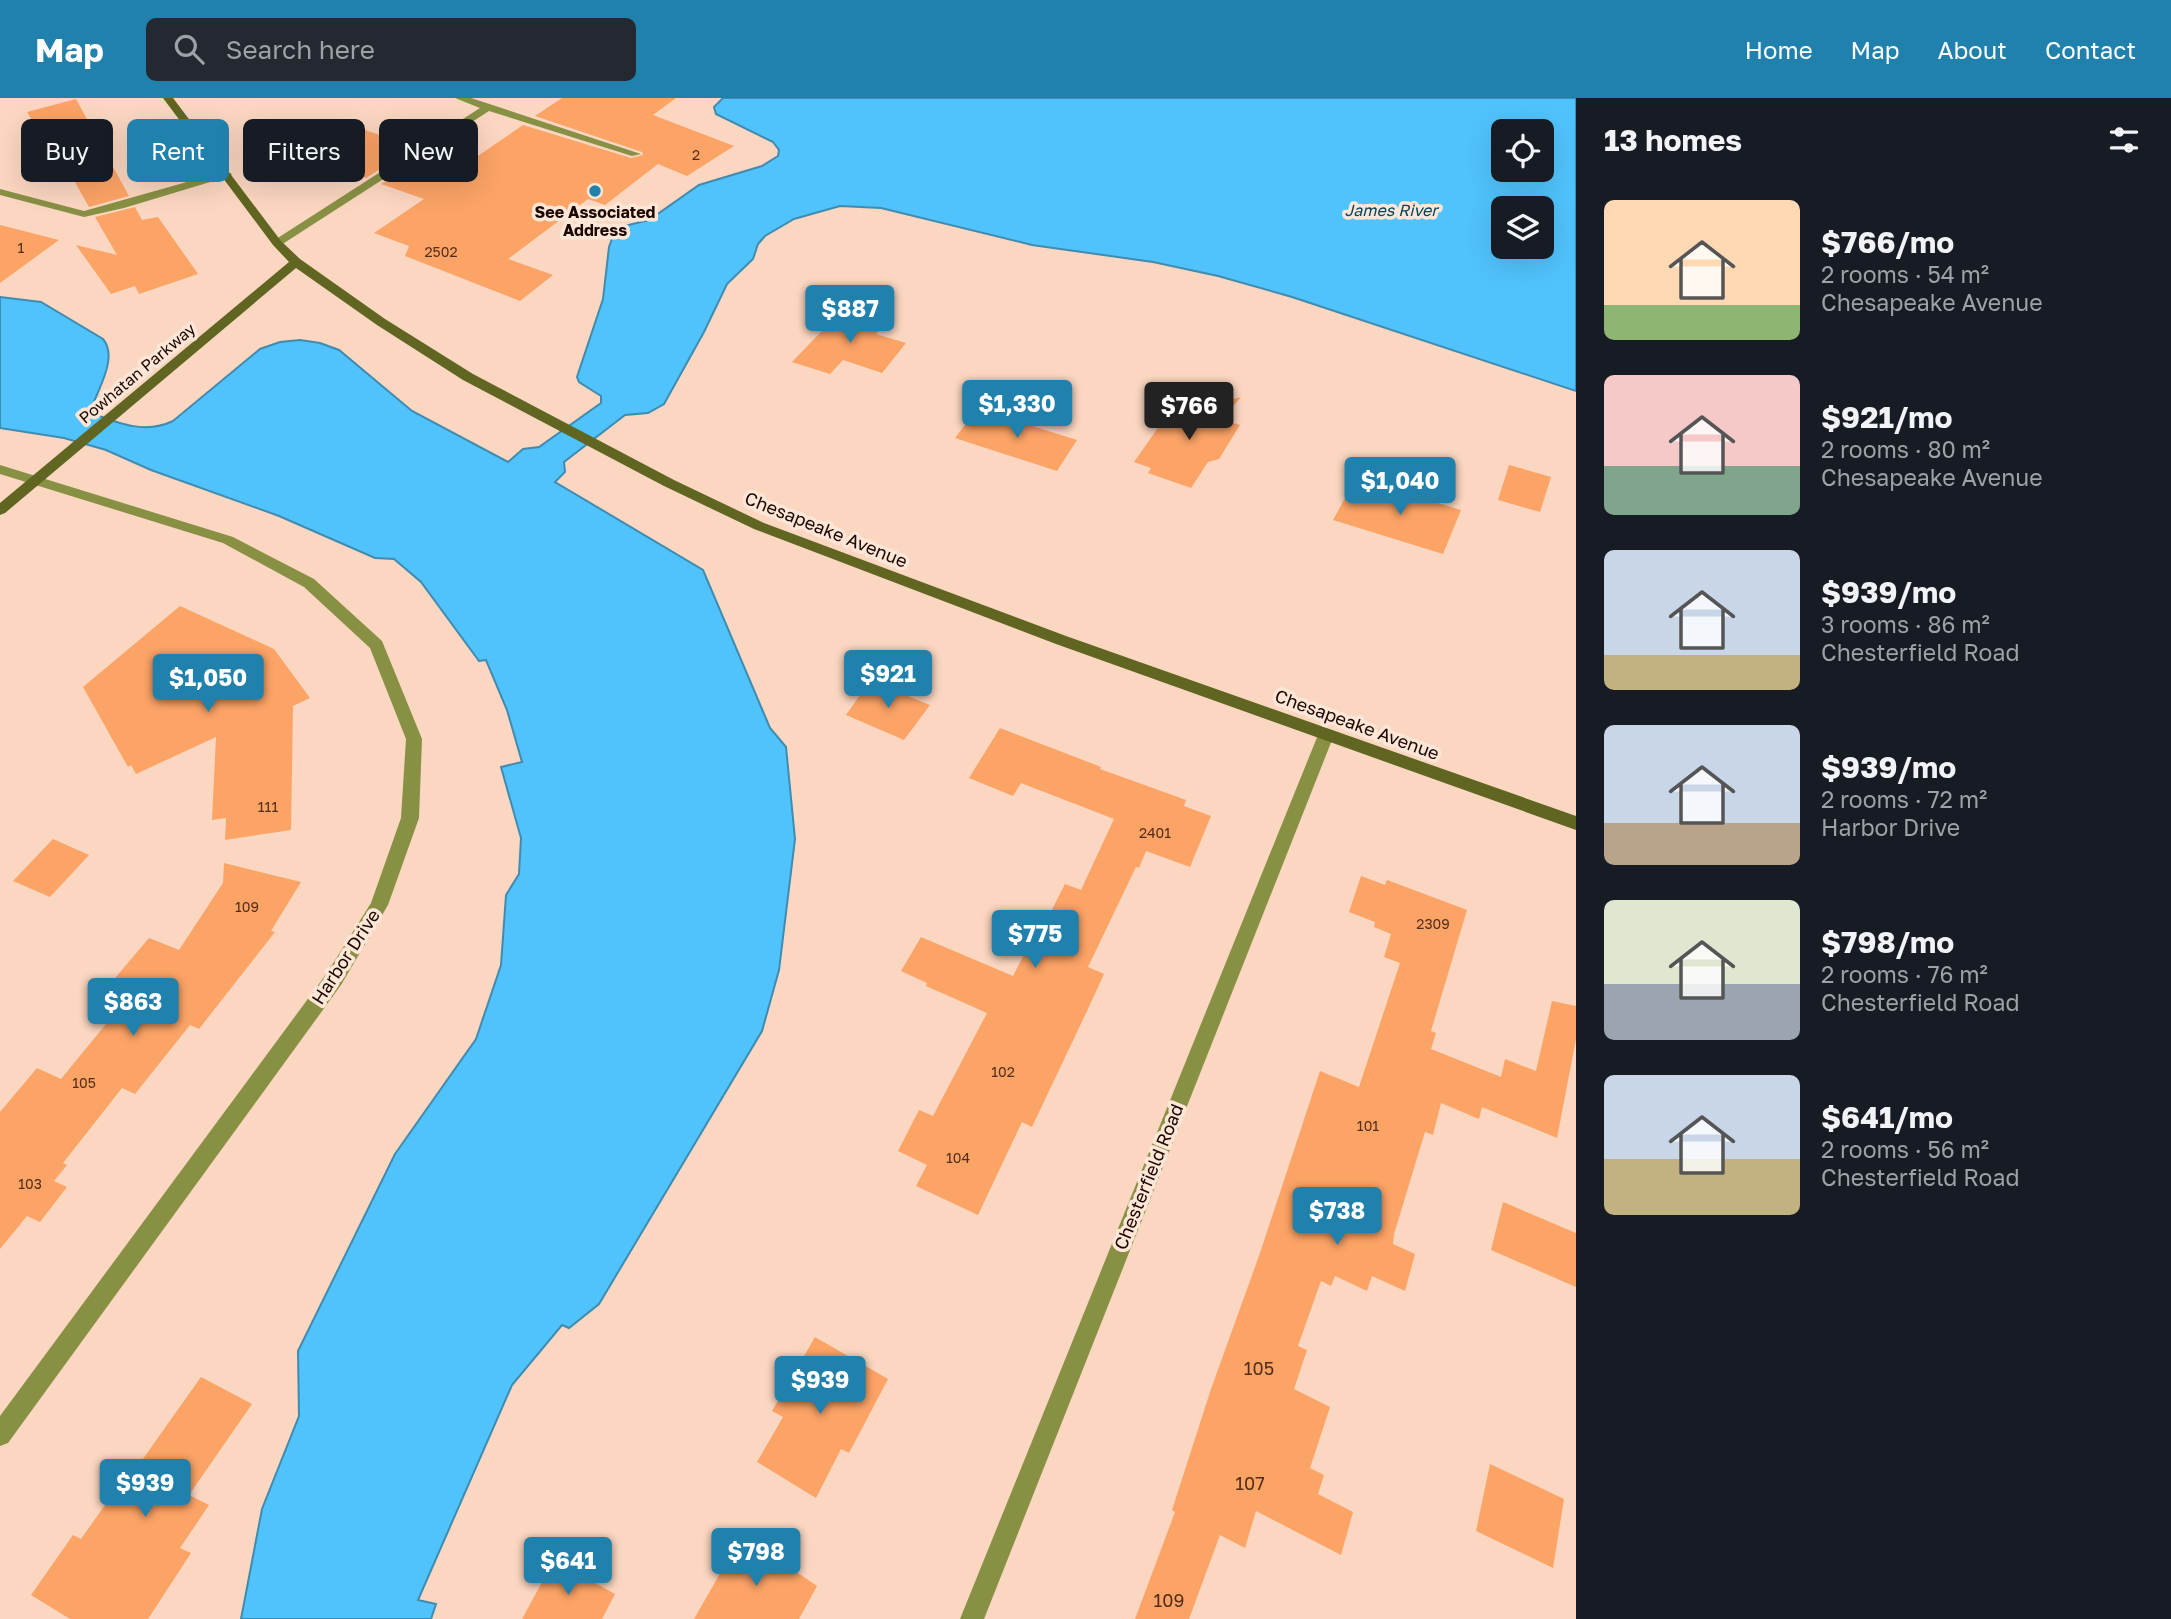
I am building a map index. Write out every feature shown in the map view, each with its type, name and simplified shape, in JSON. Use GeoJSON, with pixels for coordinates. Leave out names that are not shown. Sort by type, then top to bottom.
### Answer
{"type":"FeatureCollection","features":[{"type":"Feature","properties":{"kind":"main road","name":"Chesapeake Avenue"},"geometry":{"type":"LineString","coordinates":[[168,98],[184,119]]}},
{"type":"Feature","properties":{"kind":"main road","name":"Chesapeake Avenue"},"geometry":{"type":"LineString","coordinates":[[229,178],[277,243],[296,262],[381,322],[468,377],[554,424],[759,526],[1326,735],[1576,823]]}},
{"type":"Feature","properties":{"kind":"main road","name":"Powhatan Parkway"},"geometry":{"type":"LineString","coordinates":[[0,510],[296,262]]}},
{"type":"Feature","properties":{"kind":"street"},"geometry":{"type":"LineString","coordinates":[[460,98],[636,154]]}},
{"type":"Feature","properties":{"kind":"street"},"geometry":{"type":"LineString","coordinates":[[277,243],[488,107]]}},
{"type":"Feature","properties":{"kind":"street"},"geometry":{"type":"LineString","coordinates":[[0,192],[84,214],[200,182]]}},
{"type":"Feature","properties":{"kind":"street","name":"Harbor Drive"},"geometry":{"type":"LineString","coordinates":[[0,469],[228,540],[309,583],[377,645],[414,739],[410,818],[379,905],[311,1011],[0,1435]]}},
{"type":"Feature","properties":{"kind":"street","name":"Chesterfield Road"},"geometry":{"type":"LineString","coordinates":[[972,1619],[1326,735]]}},
{"type":"Feature","properties":{"kind":"water","name":"James River"},"geometry":{"type":"Polygon","coordinates":[[[723,98],[1576,98],[1576,391],[1292,297],[1218,276],[1153,262],[1032,245],[881,208],[840,206],[794,219],[765,236],[758,244],[753,259],[727,284],[664,404],[648,413],[625,415],[564,462],[565,472],[555,482],[703,570],[770,728],[786,747],[795,839],[779,970],[762,1031],[599,1304],[569,1328],[562,1325],[512,1385],[418,1600],[436,1604],[431,1619],[241,1619],[262,1509],[299,1416],[298,1351],[395,1154],[476,1039],[501,965],[506,895],[519,874],[521,838],[501,767],[522,762],[507,710],[486,660],[479,661],[421,582],[394,559],[375,558],[279,516],[151,470],[106,450],[64,438],[0,428],[0,297],[41,302],[103,339],[109,354],[108,363],[92,407],[94,414],[114,421],[153,427],[173,421],[260,349],[280,342],[300,340],[339,350],[412,411],[508,462],[523,449],[539,447],[601,403],[601,396],[579,382],[577,377],[603,299],[609,247],[616,228],[649,220],[699,185],[762,166],[778,156],[779,150],[773,142],[716,114],[714,107],[723,98]]]}},
{"type":"Feature","properties":{"kind":"building"},"geometry":{"type":"Polygon","coordinates":[[[562,98],[676,98],[653,115],[734,146],[687,176],[658,164],[605,205],[588,199],[508,259],[553,275],[520,301],[405,256],[409,246],[374,233],[424,199],[381,184],[478,182],[478,156],[523,125],[631,158],[643,155],[642,152],[535,116],[562,98]]]}},
{"type":"Feature","properties":{"kind":"building"},"geometry":{"type":"Polygon","coordinates":[[[76,99],[87,119],[31,119],[27,112],[76,99]]]}},
{"type":"Feature","properties":{"kind":"building"},"geometry":{"type":"Polygon","coordinates":[[[365,130],[379,135],[379,170],[366,178],[365,130]]]}},
{"type":"Feature","properties":{"kind":"building"},"geometry":{"type":"Polygon","coordinates":[[[113,167],[129,196],[89,207],[75,182],[113,182],[113,167]]]}},
{"type":"Feature","properties":{"kind":"building"},"geometry":{"type":"Polygon","coordinates":[[[135,207],[142,220],[158,217],[198,274],[139,294],[135,286],[111,294],[76,245],[117,255],[95,217],[135,207]]]}},
{"type":"Feature","properties":{"kind":"building"},"geometry":{"type":"Polygon","coordinates":[[[0,225],[59,240],[0,283],[0,225]]]}},
{"type":"Feature","properties":{"kind":"building"},"geometry":{"type":"Polygon","coordinates":[[[843,309],[887,323],[876,334],[906,343],[882,373],[843,360],[830,374],[792,362],[843,309]]]}},
{"type":"Feature","properties":{"kind":"building"},"geometry":{"type":"Polygon","coordinates":[[[1241,397],[1222,419],[1240,425],[1219,459],[1208,462],[1191,488],[1148,473],[1151,468],[1134,462],[1174,405],[1190,410],[1241,397]]]}},
{"type":"Feature","properties":{"kind":"building"},"geometry":{"type":"Polygon","coordinates":[[[977,409],[1077,440],[1057,471],[955,438],[977,409]]]}},
{"type":"Feature","properties":{"kind":"building"},"geometry":{"type":"Polygon","coordinates":[[[1509,465],[1551,477],[1540,512],[1498,500],[1509,465]]]}},
{"type":"Feature","properties":{"kind":"building"},"geometry":{"type":"Polygon","coordinates":[[[1378,485],[1461,510],[1443,554],[1333,520],[1351,487],[1373,494],[1378,485]]]}},
{"type":"Feature","properties":{"kind":"building"},"geometry":{"type":"Polygon","coordinates":[[[180,606],[274,649],[310,698],[293,706],[291,830],[225,840],[226,818],[212,820],[216,737],[136,774],[131,765],[128,767],[83,687],[180,606]]]}},
{"type":"Feature","properties":{"kind":"building"},"geometry":{"type":"Polygon","coordinates":[[[870,681],[930,705],[904,740],[846,715],[870,681]]]}},
{"type":"Feature","properties":{"kind":"building"},"geometry":{"type":"Polygon","coordinates":[[[1000,728],[1101,767],[1100,769],[1186,800],[1184,806],[1211,816],[1190,867],[1146,851],[1139,868],[1136,867],[1088,967],[1104,974],[1032,1127],[1022,1122],[978,1215],[916,1186],[927,1165],[898,1151],[919,1110],[933,1116],[987,1013],[926,986],[927,983],[901,971],[921,937],[1013,976],[1030,943],[1034,945],[1065,884],[1081,890],[1114,819],[1021,783],[1013,796],[969,778],[1000,728]]]}},
{"type":"Feature","properties":{"kind":"building"},"geometry":{"type":"Polygon","coordinates":[[[53,839],[89,855],[50,897],[13,881],[53,839]]]}},
{"type":"Feature","properties":{"kind":"building"},"geometry":{"type":"Polygon","coordinates":[[[224,863],[301,882],[271,931],[275,932],[199,1029],[190,1025],[135,1094],[122,1088],[63,1163],[67,1165],[54,1181],[67,1187],[40,1222],[27,1216],[0,1249],[0,1112],[37,1068],[61,1079],[120,1007],[98,998],[149,938],[179,950],[223,883],[224,863]]]}},
{"type":"Feature","properties":{"kind":"building"},"geometry":{"type":"Polygon","coordinates":[[[1361,876],[1385,885],[1387,880],[1467,910],[1431,1031],[1436,1033],[1431,1049],[1501,1077],[1505,1059],[1536,1071],[1552,1001],[1576,1006],[1576,1039],[1557,1138],[1482,1107],[1479,1119],[1441,1103],[1433,1135],[1425,1132],[1394,1234],[1393,1244],[1415,1254],[1405,1291],[1372,1276],[1367,1291],[1335,1276],[1331,1286],[1321,1281],[1298,1346],[1307,1350],[1294,1389],[1330,1407],[1310,1468],[1324,1475],[1318,1494],[1353,1512],[1341,1555],[1256,1511],[1245,1548],[1220,1535],[1189,1619],[1135,1619],[1175,1512],[1172,1510],[1211,1389],[1260,1253],[1320,1071],[1359,1087],[1400,963],[1384,957],[1391,934],[1374,927],[1375,922],[1349,912],[1361,876]]]}},
{"type":"Feature","properties":{"kind":"building"},"geometry":{"type":"Polygon","coordinates":[[[1503,1202],[1576,1233],[1576,1287],[1491,1250],[1503,1202]]]}},
{"type":"Feature","properties":{"kind":"building"},"geometry":{"type":"Polygon","coordinates":[[[815,1337],[888,1379],[849,1453],[841,1449],[816,1498],[757,1462],[783,1417],[772,1411],[815,1337]]]}},
{"type":"Feature","properties":{"kind":"building"},"geometry":{"type":"Polygon","coordinates":[[[201,1377],[252,1404],[189,1495],[209,1505],[180,1548],[191,1553],[148,1619],[70,1619],[31,1595],[73,1535],[81,1539],[129,1471],[133,1473],[201,1377]]]}},
{"type":"Feature","properties":{"kind":"building"},"geometry":{"type":"Polygon","coordinates":[[[1490,1464],[1564,1499],[1553,1568],[1476,1531],[1490,1464]]]}},
{"type":"Feature","properties":{"kind":"building"},"geometry":{"type":"Polygon","coordinates":[[[742,1535],[817,1586],[799,1619],[694,1619],[742,1535]]]}},
{"type":"Feature","properties":{"kind":"building"},"geometry":{"type":"Polygon","coordinates":[[[554,1560],[615,1594],[602,1619],[522,1619],[554,1560]]]}},
{"type":"Feature","properties":{"kind":"place","name":"See Associated Address"},"geometry":{"type":"Point","coordinates":[595,191]}}]}
